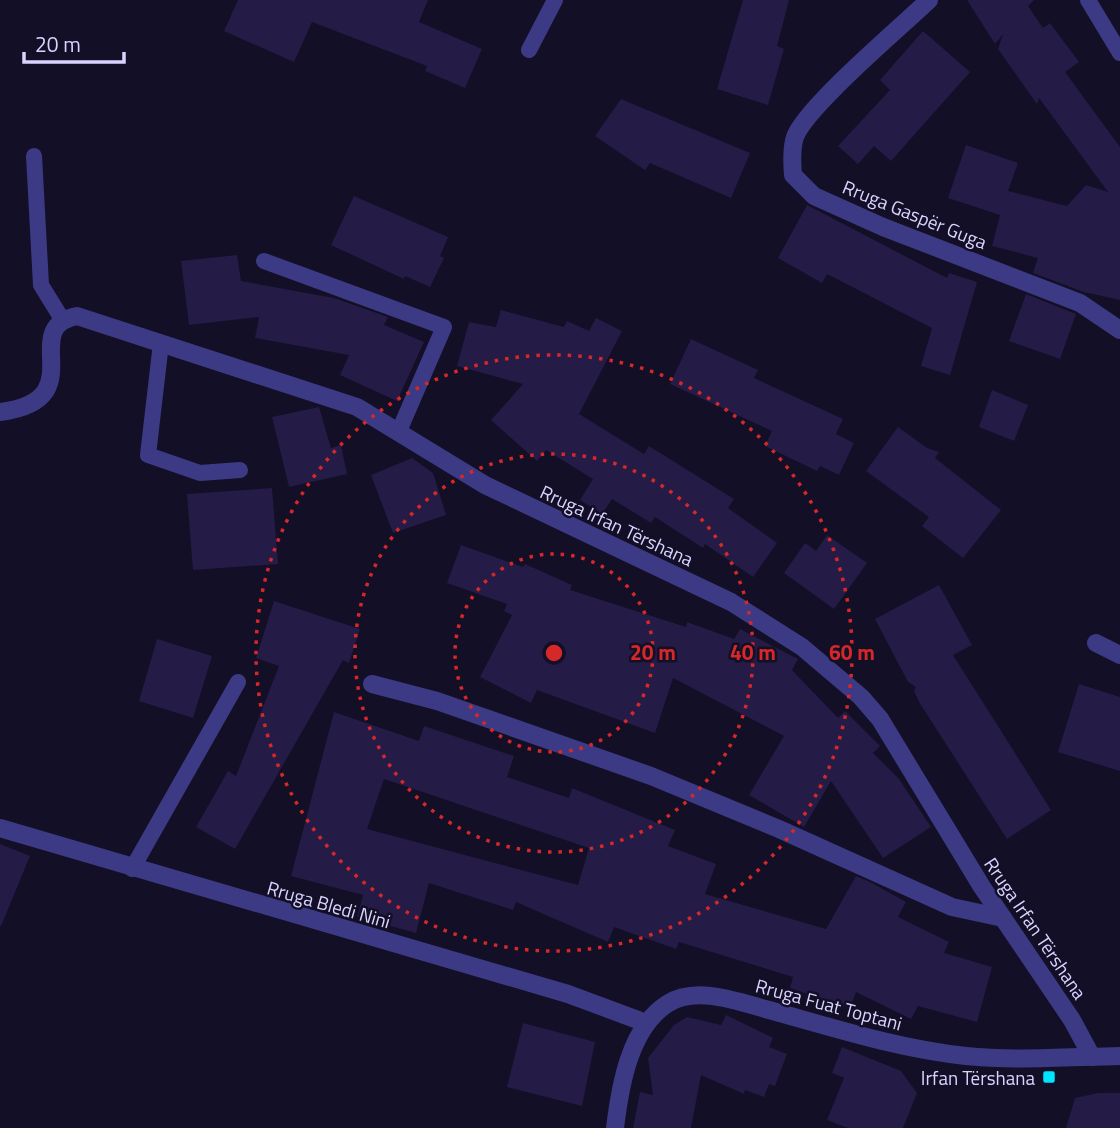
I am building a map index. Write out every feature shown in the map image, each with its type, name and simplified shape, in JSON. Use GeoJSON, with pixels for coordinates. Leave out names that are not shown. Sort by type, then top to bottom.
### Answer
{"type":"FeatureCollection","features":[{"type":"Feature","properties":{"kind":"street","name":"Rruga Gaspër Guga"},"geometry":{"type":"LineString","coordinates":[[929,0],[817,108],[796,135],[792,156],[793,175],[814,196],[883,227],[1080,303],[1120,330]]}},
{"type":"Feature","properties":{"kind":"street","name":"Rruga Irfan Tërshana"},"geometry":{"type":"LineString","coordinates":[[62,319],[77,316],[336,398],[399,430],[485,485],[731,601],[802,647],[861,697],[880,719],[1003,918],[1072,1020],[1092,1056]]}},
{"type":"Feature","properties":{"kind":"street"},"geometry":{"type":"LineString","coordinates":[[0,412],[30,406],[45,396],[49,383],[53,328],[62,319]]}},
{"type":"Feature","properties":{"kind":"street"},"geometry":{"type":"LineString","coordinates":[[1096,643],[1120,655]]}},
{"type":"Feature","properties":{"kind":"street"},"geometry":{"type":"LineString","coordinates":[[372,684],[437,701],[651,776],[779,829],[952,907],[1003,918]]}},
{"type":"Feature","properties":{"kind":"street","name":"Rruga Bledi Nini"},"geometry":{"type":"LineString","coordinates":[[0,828],[132,869],[568,994],[646,1023]]}},
{"type":"Feature","properties":{"kind":"street","name":"Rruga Fuat Toptani"},"geometry":{"type":"LineString","coordinates":[[615,1128],[627,1068],[646,1023],[668,1003],[700,994],[740,1002],[897,1045],[967,1056],[1120,1056]]}},
{"type":"Feature","properties":{"kind":"lane"},"geometry":{"type":"LineString","coordinates":[[529,50],[555,0]]}},
{"type":"Feature","properties":{"kind":"lane"},"geometry":{"type":"LineString","coordinates":[[1088,0],[1120,53]]}},
{"type":"Feature","properties":{"kind":"lane"},"geometry":{"type":"LineString","coordinates":[[34,156],[41,285],[62,319]]}},
{"type":"Feature","properties":{"kind":"lane"},"geometry":{"type":"LineString","coordinates":[[264,261],[444,327],[399,430]]}},
{"type":"Feature","properties":{"kind":"lane"},"geometry":{"type":"LineString","coordinates":[[162,343],[148,455],[200,473],[240,470]]}},
{"type":"Feature","properties":{"kind":"lane"},"geometry":{"type":"LineString","coordinates":[[132,869],[239,682]]}},
{"type":"Feature","properties":{"kind":"building"},"geometry":{"type":"Polygon","coordinates":[[[238,0],[428,0],[419,22],[482,49],[465,88],[425,71],[427,66],[312,22],[294,62],[224,31],[238,0]]]}},
{"type":"Feature","properties":{"kind":"building"},"geometry":{"type":"Polygon","coordinates":[[[743,0],[789,0],[777,46],[784,49],[768,105],[717,89],[743,0]]]}},
{"type":"Feature","properties":{"kind":"building"},"geometry":{"type":"Polygon","coordinates":[[[967,0],[1034,0],[1028,6],[1043,28],[1050,23],[1079,62],[1065,72],[1120,147],[1120,300],[1084,292],[1033,273],[1038,258],[992,246],[1000,215],[948,198],[966,145],[1018,163],[1008,191],[1067,206],[1086,185],[1108,192],[1039,98],[1037,104],[998,49],[1003,34],[995,44],[967,0]]]}},
{"type":"Feature","properties":{"kind":"building"},"geometry":{"type":"Polygon","coordinates":[[[923,31],[970,72],[891,161],[874,146],[858,164],[838,146],[890,90],[880,80],[923,31]]]}},
{"type":"Feature","properties":{"kind":"building"},"geometry":{"type":"Polygon","coordinates":[[[621,99],[750,153],[731,198],[650,163],[645,170],[595,136],[621,99]]]}},
{"type":"Feature","properties":{"kind":"building"},"geometry":{"type":"Polygon","coordinates":[[[354,196],[448,237],[440,256],[444,258],[430,287],[405,276],[404,279],[331,245],[354,196]]]}},
{"type":"Feature","properties":{"kind":"building"},"geometry":{"type":"Polygon","coordinates":[[[807,205],[947,278],[949,273],[977,282],[950,375],[921,366],[932,328],[827,274],[822,283],[778,258],[807,205]]]}},
{"type":"Feature","properties":{"kind":"building"},"geometry":{"type":"Polygon","coordinates":[[[237,255],[241,281],[334,298],[388,317],[384,325],[424,342],[397,401],[340,375],[349,355],[255,338],[259,317],[189,325],[181,261],[237,255]]]}},
{"type":"Feature","properties":{"kind":"building"},"geometry":{"type":"Polygon","coordinates":[[[1026,294],[1076,314],[1060,359],[1009,341],[1026,294]]]}},
{"type":"Feature","properties":{"kind":"building"},"geometry":{"type":"Polygon","coordinates":[[[501,310],[564,327],[567,321],[589,331],[596,318],[622,331],[579,414],[644,454],[649,446],[734,499],[728,508],[777,543],[753,577],[705,544],[703,548],[655,517],[651,523],[612,499],[602,514],[580,500],[593,479],[546,450],[537,461],[491,420],[523,384],[457,366],[469,322],[496,327],[501,310]]]}},
{"type":"Feature","properties":{"kind":"building"},"geometry":{"type":"Polygon","coordinates":[[[691,339],[758,370],[754,378],[843,419],[836,434],[854,443],[839,475],[820,466],[817,471],[765,446],[772,431],[670,384],[691,339]]]}},
{"type":"Feature","properties":{"kind":"building"},"geometry":{"type":"Polygon","coordinates":[[[992,390],[1028,405],[1014,441],[979,427],[992,390]]]}},
{"type":"Feature","properties":{"kind":"building"},"geometry":{"type":"Polygon","coordinates":[[[319,407],[331,448],[341,445],[347,474],[289,487],[272,417],[319,407]]]}},
{"type":"Feature","properties":{"kind":"building"},"geometry":{"type":"Polygon","coordinates":[[[898,427],[927,448],[939,452],[935,458],[1001,510],[963,558],[922,526],[929,517],[866,471],[898,427]]]}},
{"type":"Feature","properties":{"kind":"building"},"geometry":{"type":"Polygon","coordinates":[[[412,458],[433,473],[446,515],[393,533],[371,475],[412,458]]]}},
{"type":"Feature","properties":{"kind":"building"},"geometry":{"type":"Polygon","coordinates":[[[272,488],[278,564],[193,570],[187,494],[272,488]]]}},
{"type":"Feature","properties":{"kind":"building"},"geometry":{"type":"Polygon","coordinates":[[[827,535],[867,563],[834,609],[784,573],[805,543],[816,551],[827,535]]]}},
{"type":"Feature","properties":{"kind":"building"},"geometry":{"type":"Polygon","coordinates":[[[461,545],[523,567],[525,564],[572,585],[570,590],[686,627],[687,622],[734,639],[740,629],[798,659],[792,670],[838,718],[845,711],[880,746],[873,753],[899,779],[931,827],[883,858],[831,781],[804,827],[749,795],[784,736],[673,678],[655,733],[537,690],[531,703],[480,677],[512,615],[504,611],[507,604],[447,583],[461,545]]]}},
{"type":"Feature","properties":{"kind":"building"},"geometry":{"type":"Polygon","coordinates":[[[939,585],[972,645],[953,655],[1051,810],[1007,839],[919,702],[914,691],[916,687],[908,682],[875,619],[939,585]]]}},
{"type":"Feature","properties":{"kind":"building"},"geometry":{"type":"Polygon","coordinates":[[[274,601],[360,629],[349,663],[343,660],[235,849],[196,827],[228,771],[236,776],[279,666],[256,658],[274,601]]]}},
{"type":"Feature","properties":{"kind":"building"},"geometry":{"type":"Polygon","coordinates":[[[157,639],[212,656],[193,718],[139,701],[157,639]]]}},
{"type":"Feature","properties":{"kind":"building"},"geometry":{"type":"Polygon","coordinates":[[[1079,684],[1120,697],[1120,771],[1058,752],[1079,684]]]}},
{"type":"Feature","properties":{"kind":"building"},"geometry":{"type":"Polygon","coordinates":[[[334,712],[419,741],[424,726],[514,756],[507,777],[569,798],[572,788],[675,830],[668,846],[716,864],[705,894],[826,929],[856,876],[906,902],[898,917],[949,942],[944,953],[992,967],[977,1022],[918,1006],[911,1019],[856,992],[850,1008],[790,988],[793,977],[679,942],[676,949],[614,927],[608,942],[516,902],[513,910],[429,883],[416,933],[357,917],[363,895],[291,876],[334,712]],[[384,779],[367,829],[578,885],[589,848],[384,779]]]}},
{"type":"Feature","properties":{"kind":"building"},"geometry":{"type":"Polygon","coordinates":[[[0,844],[30,856],[1,926],[0,926],[0,844]]]}},
{"type":"Feature","properties":{"kind":"building"},"geometry":{"type":"Polygon","coordinates":[[[726,1015],[773,1038],[769,1047],[787,1054],[775,1086],[769,1084],[764,1097],[745,1090],[744,1094],[701,1075],[691,1128],[633,1128],[640,1092],[653,1095],[648,1058],[674,1025],[687,1017],[721,1025],[726,1015]]]}},
{"type":"Feature","properties":{"kind":"building"},"geometry":{"type":"Polygon","coordinates":[[[523,1023],[595,1042],[582,1106],[507,1087],[523,1023]]]}},
{"type":"Feature","properties":{"kind":"building"},"geometry":{"type":"Polygon","coordinates":[[[842,1047],[901,1071],[917,1093],[903,1128],[848,1128],[827,1120],[844,1078],[832,1073],[842,1047]]]}},
{"type":"Feature","properties":{"kind":"building"},"geometry":{"type":"Polygon","coordinates":[[[1098,1093],[1120,1093],[1120,1128],[1066,1128],[1075,1098],[1098,1093]]]}},
{"type":"Feature","properties":{"kind":"place","name":"Irfan Tërshana"},"geometry":{"type":"Point","coordinates":[1049,1077]}}]}
